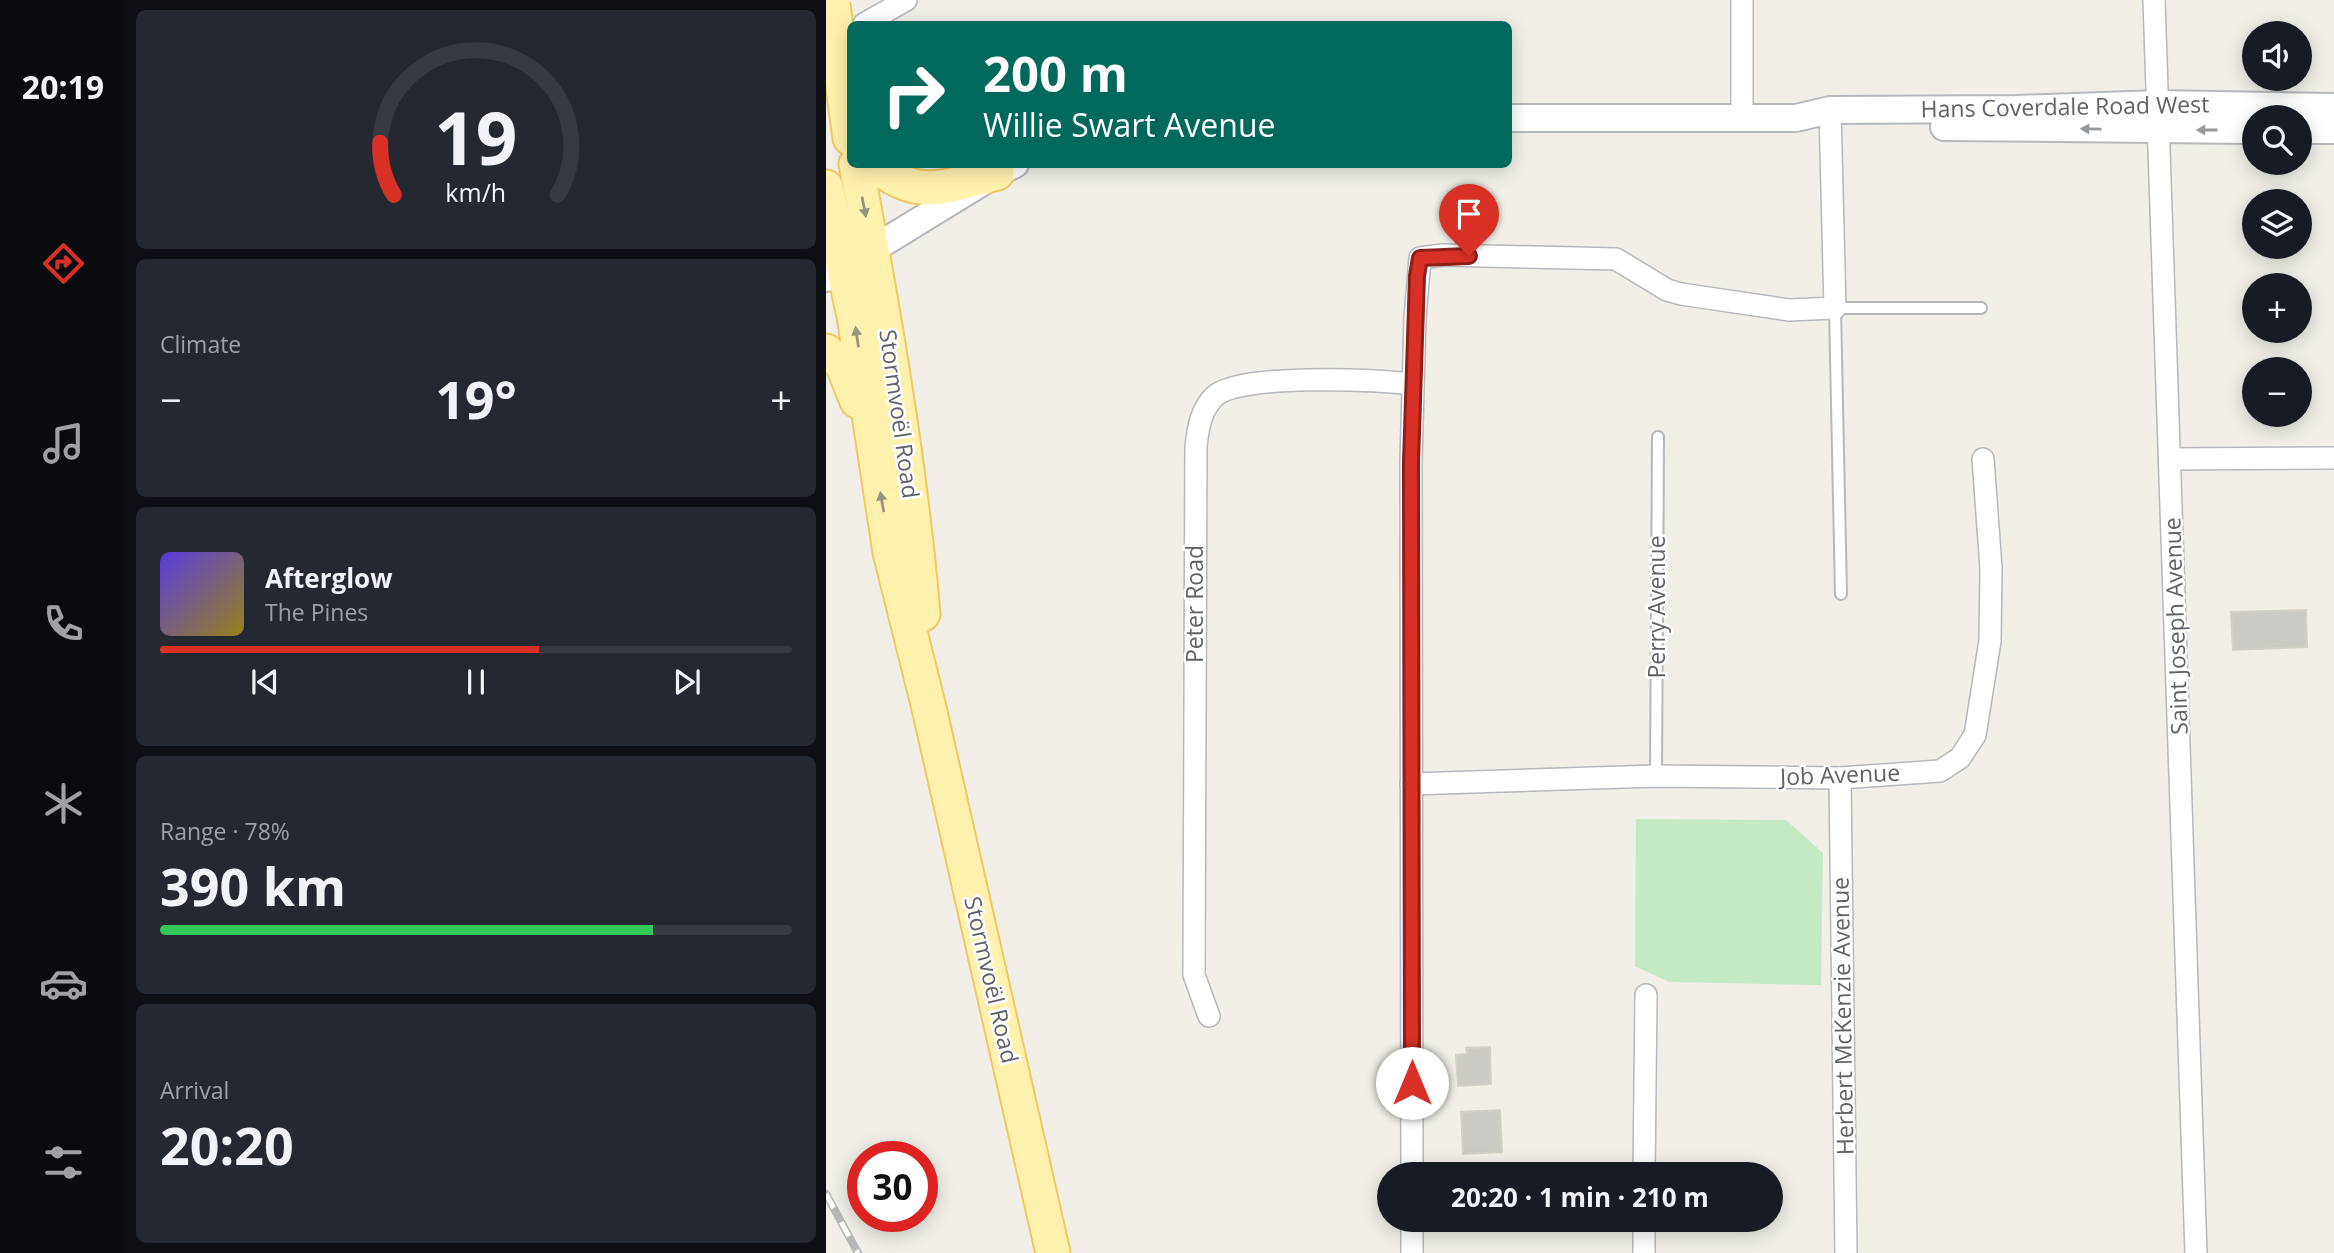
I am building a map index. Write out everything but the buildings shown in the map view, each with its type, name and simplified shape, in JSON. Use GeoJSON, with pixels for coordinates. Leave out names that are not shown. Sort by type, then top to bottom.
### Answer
{"type":"FeatureCollection","features":[{"type":"Feature","properties":{"kind":"main road"},"geometry":{"type":"LineString","coordinates":[[833,2],[847,119]]}},
{"type":"Feature","properties":{"kind":"main road","name":"Stormvoël Road"},"geometry":{"type":"LineString","coordinates":[[857,168],[894,376],[917,542],[929,708]]}},
{"type":"Feature","properties":{"kind":"main road"},"geometry":{"type":"LineString","coordinates":[[879,168],[908,187],[934,188],[1006,169]]}},
{"type":"Feature","properties":{"kind":"main road","name":"Stormvoël Road"},"geometry":{"type":"LineString","coordinates":[[826,187],[835,272],[854,316],[890,552],[929,708],[1053,1253]]}},
{"type":"Feature","properties":{"kind":"main road"},"geometry":{"type":"LineString","coordinates":[[826,351],[842,365],[849,379],[873,453]]}},
{"type":"Feature","properties":{"kind":"street"},"geometry":{"type":"LineString","coordinates":[[869,21],[906,0]]}},
{"type":"Feature","properties":{"kind":"street"},"geometry":{"type":"LineString","coordinates":[[1742,0],[1742,117]]}},
{"type":"Feature","properties":{"kind":"street","name":"Saint Joseph Avenue"},"geometry":{"type":"LineString","coordinates":[[2154,0],[2196,1253]]}},
{"type":"Feature","properties":{"kind":"street","name":"Hans Coverdale Road West"},"geometry":{"type":"LineString","coordinates":[[1830,118],[2159,103],[2334,107]]}},
{"type":"Feature","properties":{"kind":"street","name":"Hans Coverdale Road West"},"geometry":{"type":"LineString","coordinates":[[1512,118],[1830,118],[2160,130],[2242,130]]}},
{"type":"Feature","properties":{"kind":"street"},"geometry":{"type":"LineString","coordinates":[[1412,1162],[1411,462],[1417,276],[1420,258],[1616,259],[1667,290],[1681,294],[1789,310],[1835,308],[1830,118]]}},
{"type":"Feature","properties":{"kind":"street"},"geometry":{"type":"LineString","coordinates":[[2312,130],[2334,130]]}},
{"type":"Feature","properties":{"kind":"street"},"geometry":{"type":"LineString","coordinates":[[835,272],[1006,169]]}},
{"type":"Feature","properties":{"kind":"street","name":"Peter Road"},"geometry":{"type":"LineString","coordinates":[[1209,1016],[1194,975],[1196,460],[1199,425],[1206,408],[1216,395],[1233,387],[1258,382],[1385,381],[1413,384]]}},
{"type":"Feature","properties":{"kind":"street"},"geometry":{"type":"LineString","coordinates":[[2170,459],[2334,458]]}},
{"type":"Feature","properties":{"kind":"street","name":"Job Avenue"},"geometry":{"type":"LineString","coordinates":[[1410,784],[1656,776],[1840,779],[1940,771],[1960,758],[1975,735],[1990,641],[1992,568],[1983,459]]}},
{"type":"Feature","properties":{"kind":"street","name":"Herbert McKenzie Avenue"},"geometry":{"type":"LineString","coordinates":[[1840,779],[1846,1253]]}},
{"type":"Feature","properties":{"kind":"street"},"geometry":{"type":"LineString","coordinates":[[1644,1162],[1646,995]]}},
{"type":"Feature","properties":{"kind":"street"},"geometry":{"type":"LineString","coordinates":[[1412,1232],[1412,1253]]}},
{"type":"Feature","properties":{"kind":"street"},"geometry":{"type":"LineString","coordinates":[[1644,1232],[1644,1253]]}},
{"type":"Feature","properties":{"kind":"lane"},"geometry":{"type":"LineString","coordinates":[[1841,594],[1835,308],[1981,308]]}},
{"type":"Feature","properties":{"kind":"lane","name":"Perry Avenue"},"geometry":{"type":"LineString","coordinates":[[1656,776],[1658,437]]}},
{"type":"Feature","properties":{"kind":"green space"},"geometry":{"type":"Polygon","coordinates":[[[1636,819],[1786,820],[1823,853],[1821,985],[1669,982],[1635,966],[1636,819]]]}},
{"type":"Feature","properties":{"kind":"railway"},"geometry":{"type":"LineString","coordinates":[[826,1194],[858,1253]]}},
{"type":"Feature","properties":{"kind":"route"},"geometry":{"type":"LineString","coordinates":[[1412,1083],[1411,462],[1417,276],[1420,258],[1469,256]]}}]}
